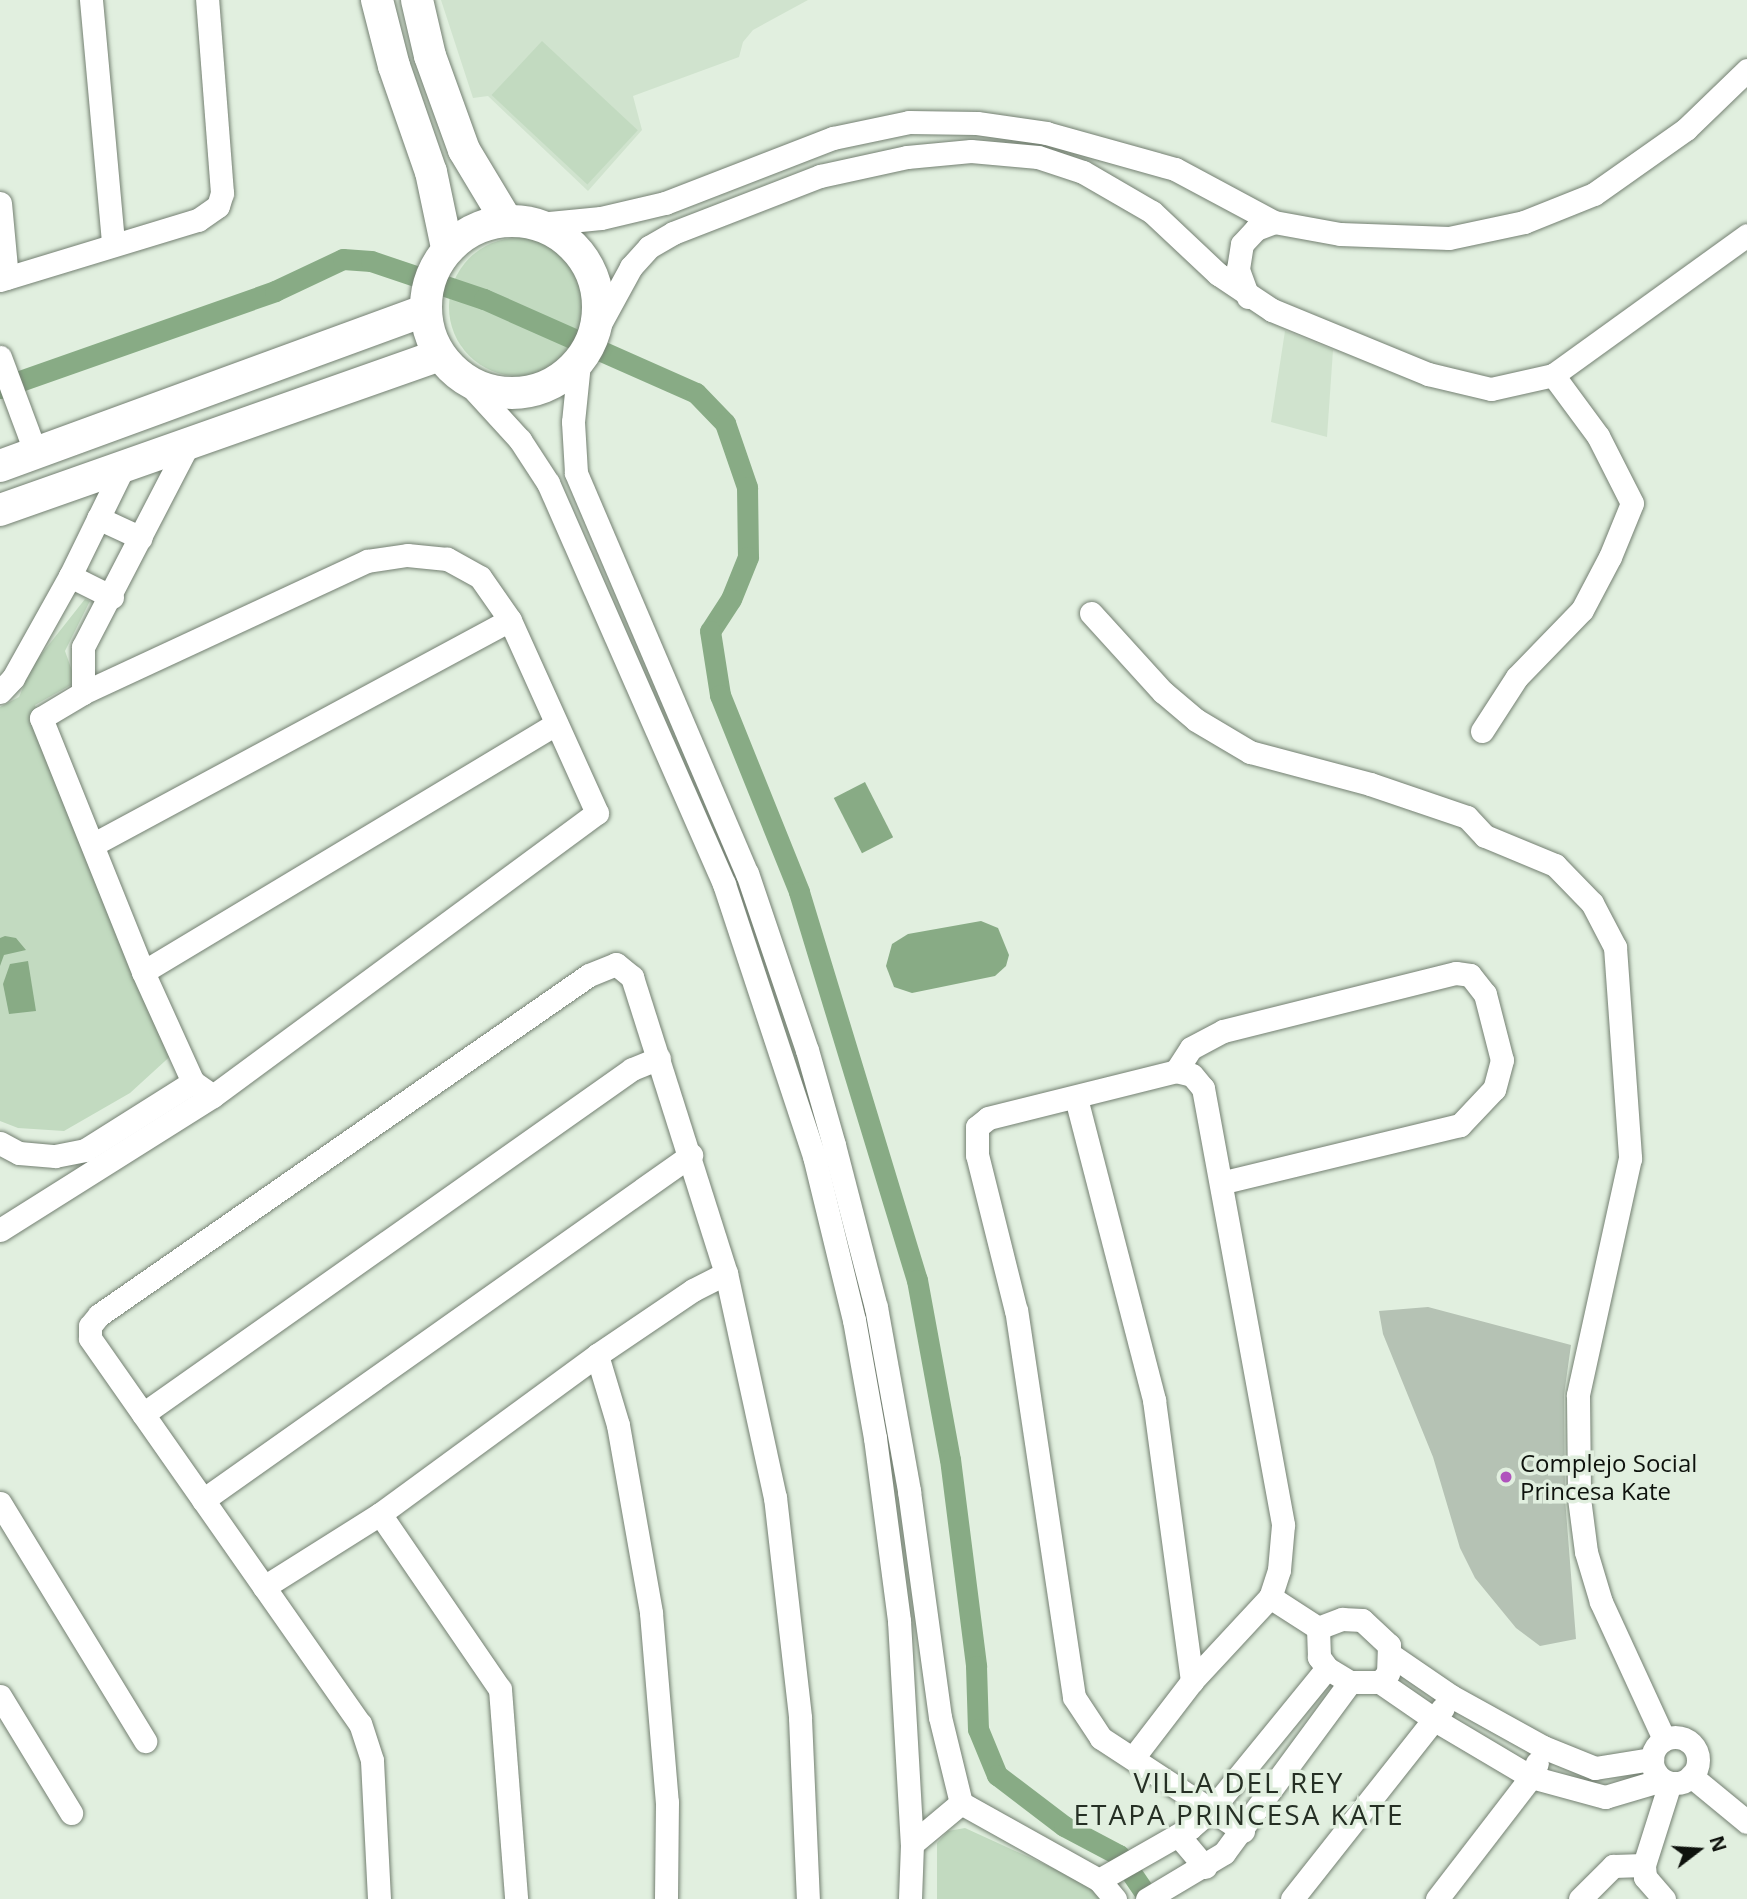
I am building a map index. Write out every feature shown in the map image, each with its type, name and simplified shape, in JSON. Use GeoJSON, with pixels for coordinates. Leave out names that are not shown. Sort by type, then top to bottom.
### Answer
{"type":"FeatureCollection","features":[{"type":"Feature","properties":{"kind":"street"},"geometry":{"type":"LineString","coordinates":[[92,0],[113,244]]}},
{"type":"Feature","properties":{"kind":"street"},"geometry":{"type":"LineString","coordinates":[[0,204],[3,279],[198,220],[218,206],[222,193],[207,0]]}},
{"type":"Feature","properties":{"kind":"street"},"geometry":{"type":"LineString","coordinates":[[377,0],[394,66],[431,172],[447,248]]}},
{"type":"Feature","properties":{"kind":"street"},"geometry":{"type":"LineString","coordinates":[[417,0],[430,57],[464,150],[506,219]]}},
{"type":"Feature","properties":{"kind":"street"},"geometry":{"type":"LineString","coordinates":[[910,1899],[912,1844],[899,1621],[876,1438],[854,1320],[814,1156],[724,884],[548,483],[520,440],[439,355],[424,311],[429,277],[447,248],[473,228],[506,219],[540,224],[601,218],[665,203],[833,138],[909,122],[977,122],[1110,149],[1175,169],[1274,222],[1340,234],[1449,238],[1524,222],[1594,194],[1686,129],[1747,70]]}},
{"type":"Feature","properties":{"kind":"street"},"geometry":{"type":"LineString","coordinates":[[1115,1899],[1099,1880],[961,1804],[940,1717],[909,1491],[876,1307],[834,1145],[747,873],[576,473],[573,422],[579,363],[631,267],[649,247],[673,233],[820,176],[907,157],[971,151],[1038,157],[1117,189],[1152,212],[1248,296],[1428,374],[1491,389],[1553,375],[1747,235]]}},
{"type":"Feature","properties":{"kind":"street"},"geometry":{"type":"LineString","coordinates":[[1248,296],[1238,269],[1242,244],[1256,229],[1274,222]]}},
{"type":"Feature","properties":{"kind":"street"},"geometry":{"type":"LineString","coordinates":[[540,224],[569,241],[589,268],[598,300],[595,333]]}},
{"type":"Feature","properties":{"kind":"street"},"geometry":{"type":"LineString","coordinates":[[1,464],[424,311]]}},
{"type":"Feature","properties":{"kind":"street"},"geometry":{"type":"LineString","coordinates":[[0,510],[439,355]]}},
{"type":"Feature","properties":{"kind":"street"},"geometry":{"type":"LineString","coordinates":[[0,357],[36,452]]}},
{"type":"Feature","properties":{"kind":"street"},"geometry":{"type":"LineString","coordinates":[[467,382],[506,395],[547,388],[579,363]]}},
{"type":"Feature","properties":{"kind":"street"},"geometry":{"type":"LineString","coordinates":[[1482,732],[1517,677],[1582,610],[1610,557],[1632,503],[1598,436],[1553,375]]}},
{"type":"Feature","properties":{"kind":"street"},"geometry":{"type":"LineString","coordinates":[[83,693],[83,647],[112,597],[187,446]]}},
{"type":"Feature","properties":{"kind":"street"},"geometry":{"type":"LineString","coordinates":[[0,692],[13,678],[70,576],[123,468]]}},
{"type":"Feature","properties":{"kind":"street"},"geometry":{"type":"LineString","coordinates":[[98,518],[141,538]]}},
{"type":"Feature","properties":{"kind":"street"},"geometry":{"type":"LineString","coordinates":[[0,1230],[213,1096],[597,814],[510,620],[480,577],[447,559],[407,555],[367,561],[83,693],[41,718],[94,844],[143,972],[193,1082],[213,1096]]}},
{"type":"Feature","properties":{"kind":"street"},"geometry":{"type":"LineString","coordinates":[[70,576],[112,597]]}},
{"type":"Feature","properties":{"kind":"street"},"geometry":{"type":"LineString","coordinates":[[1091,613],[1163,692],[1196,720],[1250,752],[1370,783],[1467,817],[1485,836],[1555,865],[1592,903],[1609,936],[1616,960],[1630,1158],[1578,1395],[1579,1497],[1586,1552],[1601,1602],[1664,1740]]}},
{"type":"Feature","properties":{"kind":"street"},"geometry":{"type":"LineString","coordinates":[[94,844],[510,620]]}},
{"type":"Feature","properties":{"kind":"street"},"geometry":{"type":"LineString","coordinates":[[143,972],[555,724]]}},
{"type":"Feature","properties":{"kind":"street"},"geometry":{"type":"LineString","coordinates":[[379,1899],[372,1760],[366,1738],[90,1338],[94,1318],[555,998],[606,966],[622,967],[632,977],[691,1154],[726,1273],[775,1497],[800,1718],[808,1899]]}},
{"type":"Feature","properties":{"kind":"street"},"geometry":{"type":"LineString","coordinates":[[1176,1072],[1191,1048],[1223,1031],[1456,973],[1470,975],[1485,994],[1503,1060],[1494,1089],[1460,1125],[1224,1182]]}},
{"type":"Feature","properties":{"kind":"street"},"geometry":{"type":"LineString","coordinates":[[143,1414],[632,1069],[659,1058]]}},
{"type":"Feature","properties":{"kind":"street"},"geometry":{"type":"LineString","coordinates":[[1133,1758],[1192,1681],[1270,1597],[1279,1570],[1283,1525],[1224,1182],[1203,1088],[1192,1076],[1176,1072],[988,1118],[977,1127],[974,1137],[1016,1311],[1068,1674],[1084,1717],[1101,1738],[1243,1831]]}},
{"type":"Feature","properties":{"kind":"street"},"geometry":{"type":"LineString","coordinates":[[0,1143],[19,1153],[55,1156],[85,1150],[193,1082]]}},
{"type":"Feature","properties":{"kind":"street"},"geometry":{"type":"LineString","coordinates":[[1076,1098],[1154,1400],[1192,1681]]}},
{"type":"Feature","properties":{"kind":"street"},"geometry":{"type":"LineString","coordinates":[[203,1500],[691,1154]]}},
{"type":"Feature","properties":{"kind":"street"},"geometry":{"type":"LineString","coordinates":[[264,1587],[380,1514],[597,1355],[693,1290],[726,1273]]}},
{"type":"Feature","properties":{"kind":"street"},"geometry":{"type":"LineString","coordinates":[[597,1355],[618,1425],[651,1612],[667,1802],[666,1899]]}},
{"type":"Feature","properties":{"kind":"street"},"geometry":{"type":"LineString","coordinates":[[0,1503],[145,1741]]}},
{"type":"Feature","properties":{"kind":"street"},"geometry":{"type":"LineString","coordinates":[[380,1514],[500,1689],[516,1899]]}},
{"type":"Feature","properties":{"kind":"street"},"geometry":{"type":"LineString","coordinates":[[1270,1597],[1318,1628]]}},
{"type":"Feature","properties":{"kind":"street"},"geometry":{"type":"LineString","coordinates":[[1318,1628],[1328,1621],[1362,1620],[1378,1630],[1391,1655],[1451,1696],[1543,1746],[1595,1769],[1652,1759],[1664,1740]]}},
{"type":"Feature","properties":{"kind":"street"},"geometry":{"type":"LineString","coordinates":[[1318,1628],[1319,1657],[1327,1668],[1350,1682],[1380,1682],[1435,1720],[1531,1777],[1605,1797],[1674,1780],[1698,1762],[1693,1747],[1680,1738],[1664,1740]]}},
{"type":"Feature","properties":{"kind":"street"},"geometry":{"type":"LineString","coordinates":[[1380,1682],[1391,1655]]}},
{"type":"Feature","properties":{"kind":"street"},"geometry":{"type":"LineString","coordinates":[[1099,1880],[1178,1835],[1212,1810],[1327,1668]]}},
{"type":"Feature","properties":{"kind":"street"},"geometry":{"type":"LineString","coordinates":[[1147,1899],[1205,1867],[1243,1831],[1350,1682]]}},
{"type":"Feature","properties":{"kind":"street"},"geometry":{"type":"LineString","coordinates":[[0,1696],[71,1813]]}},
{"type":"Feature","properties":{"kind":"street"},"geometry":{"type":"LineString","coordinates":[[1292,1899],[1435,1720],[1451,1696]]}},
{"type":"Feature","properties":{"kind":"street"},"geometry":{"type":"LineString","coordinates":[[1437,1899],[1531,1777],[1543,1746]]}},
{"type":"Feature","properties":{"kind":"street"},"geometry":{"type":"LineString","coordinates":[[1652,1759],[1674,1780],[1747,1822]]}},
{"type":"Feature","properties":{"kind":"street"},"geometry":{"type":"LineString","coordinates":[[1664,1899],[1645,1877],[1644,1865],[1674,1780]]}},
{"type":"Feature","properties":{"kind":"street"},"geometry":{"type":"LineString","coordinates":[[912,1844],[961,1804]]}},
{"type":"Feature","properties":{"kind":"street"},"geometry":{"type":"LineString","coordinates":[[1178,1835],[1205,1867]]}},
{"type":"Feature","properties":{"kind":"street"},"geometry":{"type":"LineString","coordinates":[[1580,1899],[1613,1866],[1644,1865]]}},
{"type":"Feature","properties":{"kind":"shaded area"},"geometry":{"type":"Polygon","coordinates":[[[441,0],[808,0],[753,30],[743,42],[739,57],[633,96],[642,130],[588,191],[488,96],[473,98],[441,0]]]}},
{"type":"Feature","properties":{"kind":"shaded area"},"geometry":{"type":"Polygon","coordinates":[[[542,41],[638,130],[587,184],[492,95],[542,41]]]}},
{"type":"Feature","properties":{"kind":"shaded area"},"geometry":{"type":"Polygon","coordinates":[[[518,238],[544,243],[567,258],[582,281],[587,307],[582,333],[567,356],[544,371],[518,376],[492,371],[469,356],[454,333],[449,307],[454,281],[469,258],[492,243],[518,238]]]}},
{"type":"Feature","properties":{"kind":"shaded area"},"geometry":{"type":"Polygon","coordinates":[[[1285,331],[1333,350],[1327,437],[1271,422],[1285,331]]]}},
{"type":"Feature","properties":{"kind":"shaded area"},"geometry":{"type":"Polygon","coordinates":[[[85,599],[90,601],[65,651],[76,682],[35,705],[176,1051],[130,1093],[64,1131],[18,1128],[0,1121],[0,707],[19,697],[32,666],[85,599]]]}},
{"type":"Feature","properties":{"kind":"shaded area"},"geometry":{"type":"Polygon","coordinates":[[[865,782],[893,837],[862,853],[834,798],[865,782]]]}},
{"type":"Feature","properties":{"kind":"shaded area"},"geometry":{"type":"Polygon","coordinates":[[[981,921],[998,928],[1009,955],[1006,966],[995,976],[912,993],[894,987],[886,966],[892,944],[908,934],[981,921]]]}},
{"type":"Feature","properties":{"kind":"shaded area"},"geometry":{"type":"Polygon","coordinates":[[[0,938],[16,938],[26,950],[4,955],[0,966],[0,938]]]}},
{"type":"Feature","properties":{"kind":"shaded area"},"geometry":{"type":"Polygon","coordinates":[[[28,961],[36,1011],[9,1014],[3,984],[10,964],[28,961]]]}},
{"type":"Feature","properties":{"kind":"shaded area"},"geometry":{"type":"Polygon","coordinates":[[[965,1828],[1088,1884],[1104,1899],[937,1899],[937,1843],[948,1831],[965,1828]]]}},
{"type":"Feature","properties":{"kind":"building","name":"Complejo Social Princesa Kate"},"geometry":{"type":"Polygon","coordinates":[[[1428,1307],[1571,1345],[1564,1395],[1565,1498],[1576,1639],[1540,1646],[1516,1628],[1475,1578],[1460,1548],[1433,1457],[1383,1334],[1379,1311],[1428,1307]]]}},
{"type":"Feature","properties":{"kind":"waterway"},"geometry":{"type":"LineString","coordinates":[[0,388],[275,291],[343,259],[371,261],[484,299],[696,393],[725,423],[747,487],[748,557],[731,599],[710,631],[720,695],[799,892],[917,1280],[950,1459],[976,1666],[978,1729],[997,1775],[1064,1826],[1119,1855],[1149,1899]]}},
{"type":"Feature","properties":{"kind":"place","name":"Complejo Social Princesa Kate"},"geometry":{"type":"Point","coordinates":[1506,1477]}},
{"type":"Feature","properties":{"kind":"district","name":"VILLA DEL REY ETAPA PRINCESA KATE"},"geometry":{"type":"Point","coordinates":[1239,1798]}}]}
